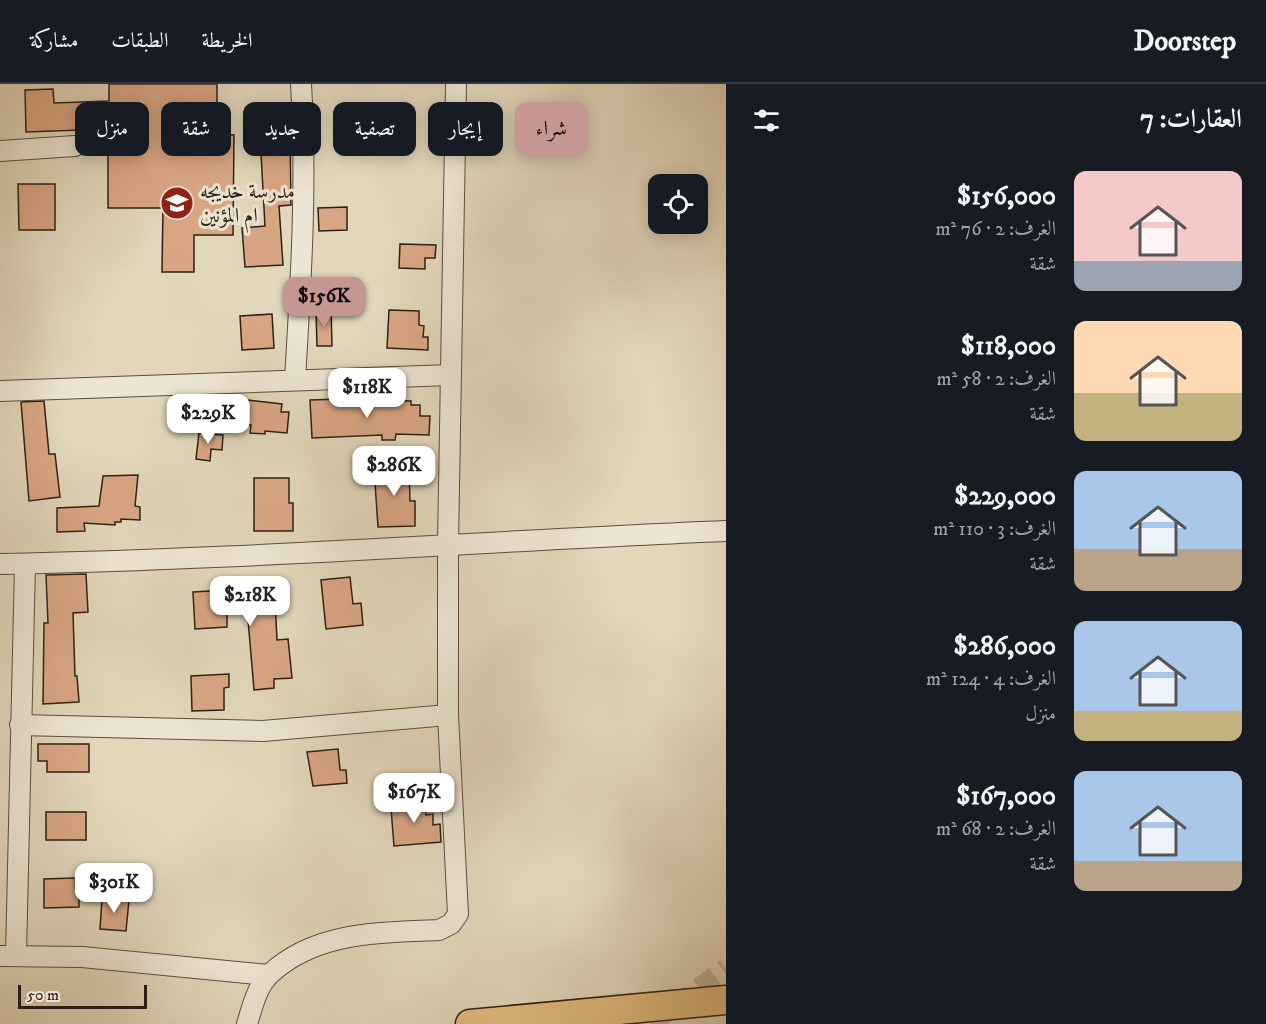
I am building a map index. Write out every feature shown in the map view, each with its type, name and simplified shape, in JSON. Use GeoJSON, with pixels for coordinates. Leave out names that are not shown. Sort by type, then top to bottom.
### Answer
{"type":"FeatureCollection","features":[{"type":"Feature","properties":{"kind":"highway"},"geometry":{"type":"LineString","coordinates":[[470,1024],[726,1000]]}},
{"type":"Feature","properties":{"kind":"street"},"geometry":{"type":"LineString","coordinates":[[295,379],[305,190],[301,84]]}},
{"type":"Feature","properties":{"kind":"street"},"geometry":{"type":"LineString","coordinates":[[247,1024],[268,975],[297,955],[331,940],[376,933],[439,930],[455,920],[459,909],[448,715],[448,544],[456,84]]}},
{"type":"Feature","properties":{"kind":"street"},"geometry":{"type":"LineString","coordinates":[[0,152],[75,146]]}},
{"type":"Feature","properties":{"kind":"street"},"geometry":{"type":"LineString","coordinates":[[0,391],[451,375]]}},
{"type":"Feature","properties":{"kind":"street"},"geometry":{"type":"LineString","coordinates":[[0,564],[218,559],[448,544],[726,531]]}},
{"type":"Feature","properties":{"kind":"street"},"geometry":{"type":"LineString","coordinates":[[25,564],[20,724],[8,956],[82,957],[268,975]]}},
{"type":"Feature","properties":{"kind":"street"},"geometry":{"type":"LineString","coordinates":[[20,724],[263,731],[448,715]]}},
{"type":"Feature","properties":{"kind":"building"},"geometry":{"type":"Polygon","coordinates":[[[109,84],[217,84],[217,102],[161,102],[161,156],[231,156],[231,135],[234,135],[233,235],[194,235],[194,272],[162,272],[163,208],[108,208],[108,156],[149,156],[149,102],[82,102],[109,101],[109,84]]]}},
{"type":"Feature","properties":{"kind":"building"},"geometry":{"type":"Polygon","coordinates":[[[53,89],[54,103],[75,102],[75,130],[26,132],[25,90],[53,89]]]}},
{"type":"Feature","properties":{"kind":"building"},"geometry":{"type":"Polygon","coordinates":[[[261,156],[290,156],[291,205],[279,206],[283,265],[245,267],[242,228],[265,226],[261,156]]]}},
{"type":"Feature","properties":{"kind":"building"},"geometry":{"type":"Polygon","coordinates":[[[18,184],[55,184],[55,230],[19,230],[18,184]]]}},
{"type":"Feature","properties":{"kind":"building"},"geometry":{"type":"Polygon","coordinates":[[[347,207],[347,230],[319,231],[318,208],[347,207]]]}},
{"type":"Feature","properties":{"kind":"building"},"geometry":{"type":"Polygon","coordinates":[[[400,244],[436,245],[435,258],[425,258],[425,269],[399,268],[400,244]]]}},
{"type":"Feature","properties":{"kind":"building"},"geometry":{"type":"Polygon","coordinates":[[[331,309],[332,346],[317,346],[316,310],[331,309]]]}},
{"type":"Feature","properties":{"kind":"building"},"geometry":{"type":"Polygon","coordinates":[[[389,310],[419,311],[419,325],[424,326],[423,337],[428,337],[428,350],[387,348],[389,310]]]}},
{"type":"Feature","properties":{"kind":"building"},"geometry":{"type":"Polygon","coordinates":[[[272,314],[274,348],[242,350],[240,316],[272,314]]]}},
{"type":"Feature","properties":{"kind":"building"},"geometry":{"type":"Polygon","coordinates":[[[370,398],[370,400],[411,401],[411,405],[420,405],[420,416],[430,416],[429,435],[396,434],[395,440],[382,440],[382,435],[312,438],[310,400],[370,398]]]}},
{"type":"Feature","properties":{"kind":"building"},"geometry":{"type":"Polygon","coordinates":[[[248,400],[282,404],[281,412],[289,412],[287,433],[265,431],[265,434],[250,433],[251,425],[245,425],[248,400]]]}},
{"type":"Feature","properties":{"kind":"building"},"geometry":{"type":"Polygon","coordinates":[[[44,401],[49,454],[55,454],[60,497],[29,501],[21,402],[44,401]]]}},
{"type":"Feature","properties":{"kind":"building"},"geometry":{"type":"Polygon","coordinates":[[[199,433],[223,435],[222,450],[211,449],[210,461],[196,459],[199,433]]]}},
{"type":"Feature","properties":{"kind":"building"},"geometry":{"type":"Polygon","coordinates":[[[409,466],[410,501],[415,501],[415,526],[378,527],[374,468],[409,466]]]}},
{"type":"Feature","properties":{"kind":"building"},"geometry":{"type":"Polygon","coordinates":[[[138,475],[135,506],[140,507],[140,520],[121,519],[121,522],[115,522],[115,525],[84,523],[85,531],[57,532],[57,508],[99,506],[103,476],[138,475]]]}},
{"type":"Feature","properties":{"kind":"building"},"geometry":{"type":"Polygon","coordinates":[[[254,478],[289,478],[289,503],[293,503],[293,531],[254,531],[254,478]]]}},
{"type":"Feature","properties":{"kind":"building"},"geometry":{"type":"Polygon","coordinates":[[[86,574],[88,612],[73,613],[75,676],[77,676],[79,702],[43,704],[44,623],[48,623],[46,575],[86,574]]]}},
{"type":"Feature","properties":{"kind":"building"},"geometry":{"type":"Polygon","coordinates":[[[350,577],[353,604],[361,603],[363,625],[326,629],[321,580],[350,577]]]}},
{"type":"Feature","properties":{"kind":"building"},"geometry":{"type":"Polygon","coordinates":[[[274,581],[277,640],[288,639],[292,678],[274,679],[274,688],[254,690],[247,608],[227,609],[227,627],[195,629],[193,592],[244,589],[244,583],[274,581]]]}},
{"type":"Feature","properties":{"kind":"building"},"geometry":{"type":"Polygon","coordinates":[[[229,674],[229,687],[224,688],[224,710],[192,711],[191,676],[229,674]]]}},
{"type":"Feature","properties":{"kind":"building"},"geometry":{"type":"Polygon","coordinates":[[[38,744],[89,744],[89,772],[47,772],[47,761],[38,761],[38,744]]]}},
{"type":"Feature","properties":{"kind":"building"},"geometry":{"type":"Polygon","coordinates":[[[338,749],[340,770],[346,770],[347,783],[313,786],[307,752],[338,749]]]}},
{"type":"Feature","properties":{"kind":"building"},"geometry":{"type":"Polygon","coordinates":[[[424,796],[426,815],[433,814],[433,825],[440,824],[441,842],[394,846],[391,808],[407,807],[407,797],[424,796]]]}},
{"type":"Feature","properties":{"kind":"building"},"geometry":{"type":"Polygon","coordinates":[[[46,812],[86,812],[86,840],[46,840],[46,812]]]}},
{"type":"Feature","properties":{"kind":"building"},"geometry":{"type":"Polygon","coordinates":[[[75,878],[75,888],[79,888],[79,907],[44,908],[44,879],[75,878]]]}},
{"type":"Feature","properties":{"kind":"building"},"geometry":{"type":"Polygon","coordinates":[[[102,898],[129,900],[126,931],[100,929],[102,898]]]}},
{"type":"Feature","properties":{"kind":"tunnel"},"geometry":{"type":"LineString","coordinates":[[651,1024],[726,968]]}},
{"type":"Feature","properties":{"kind":"place","name":"مدرسة خديجه ام المؤنين"},"geometry":{"type":"Point","coordinates":[177,203]}}]}
